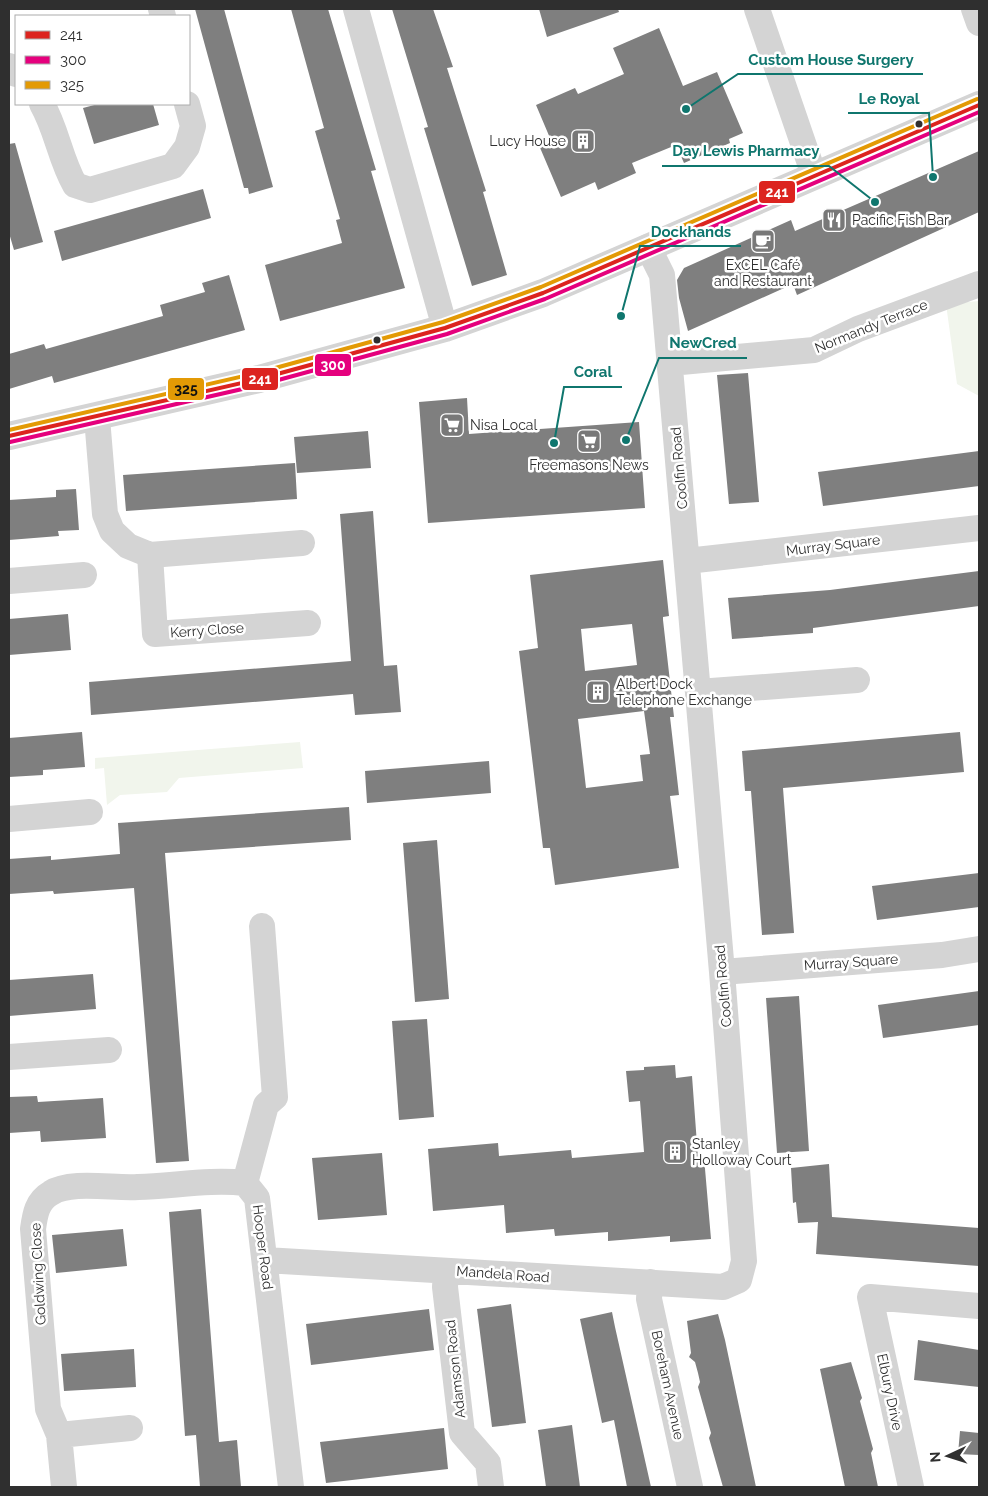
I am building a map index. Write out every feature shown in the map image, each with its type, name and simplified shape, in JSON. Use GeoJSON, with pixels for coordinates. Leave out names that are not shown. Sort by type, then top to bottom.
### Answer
{"type":"FeatureCollection","features":[{"type":"Feature","properties":{"kind":"street"},"geometry":{"type":"LineString","coordinates":[[356,9],[445,328]]}},
{"type":"Feature","properties":{"kind":"street"},"geometry":{"type":"LineString","coordinates":[[757,9],[814,175]]}},
{"type":"Feature","properties":{"kind":"street"},"geometry":{"type":"LineString","coordinates":[[974,9],[979,23]]}},
{"type":"Feature","properties":{"kind":"street"},"geometry":{"type":"LineString","coordinates":[[43,105],[53,124],[66,169],[75,185],[90,190],[174,166],[187,147],[193,126],[187,105]]}},
{"type":"Feature","properties":{"kind":"street"},"geometry":{"type":"LineString","coordinates":[[9,436],[97,418],[264,378],[445,328],[543,293],[979,105]]}},
{"type":"Feature","properties":{"kind":"street","name":"Coolfin Road"},"geometry":{"type":"LineString","coordinates":[[648,247],[662,275],[670,363],[722,972],[744,1261],[739,1280]]}},
{"type":"Feature","properties":{"kind":"street","name":"Normandy Terrace"},"geometry":{"type":"LineString","coordinates":[[670,363],[814,350],[858,329],[979,284]]}},
{"type":"Feature","properties":{"kind":"street"},"geometry":{"type":"LineString","coordinates":[[97,418],[105,514],[112,530],[128,546],[150,555],[302,544]]}},
{"type":"Feature","properties":{"kind":"street","name":"Murray Square"},"geometry":{"type":"LineString","coordinates":[[687,561],[979,528]]}},
{"type":"Feature","properties":{"kind":"street","name":"Kerry Close"},"geometry":{"type":"LineString","coordinates":[[150,555],[155,634],[308,623]]}},
{"type":"Feature","properties":{"kind":"street"},"geometry":{"type":"LineString","coordinates":[[9,581],[84,575]]}},
{"type":"Feature","properties":{"kind":"street"},"geometry":{"type":"LineString","coordinates":[[698,692],[857,680]]}},
{"type":"Feature","properties":{"kind":"street"},"geometry":{"type":"LineString","coordinates":[[9,818],[90,812]]}},
{"type":"Feature","properties":{"kind":"street"},"geometry":{"type":"LineString","coordinates":[[245,1183],[266,1105],[275,1098],[262,926]]}},
{"type":"Feature","properties":{"kind":"street","name":"Murray Square"},"geometry":{"type":"LineString","coordinates":[[722,972],[942,955],[979,950]]}},
{"type":"Feature","properties":{"kind":"street"},"geometry":{"type":"LineString","coordinates":[[9,1057],[109,1050]]}},
{"type":"Feature","properties":{"kind":"street","name":"Goldwing Close"},"geometry":{"type":"LineString","coordinates":[[64,1487],[59,1435],[48,1410],[33,1228],[36,1210],[44,1198],[53,1192],[66,1188],[135,1188],[228,1181],[245,1183]]}},
{"type":"Feature","properties":{"kind":"street","name":"Hooper Road"},"geometry":{"type":"LineString","coordinates":[[245,1183],[257,1198],[291,1487]]}},
{"type":"Feature","properties":{"kind":"street","name":"Mandela Road"},"geometry":{"type":"LineString","coordinates":[[265,1260],[723,1287],[739,1280]]}},
{"type":"Feature","properties":{"kind":"street","name":"Adamson Road"},"geometry":{"type":"LineString","coordinates":[[446,1270],[445,1287],[462,1433],[488,1462],[491,1487]]}},
{"type":"Feature","properties":{"kind":"street","name":"Boreham Avenue"},"geometry":{"type":"LineString","coordinates":[[650,1282],[649,1299],[690,1487]]}},
{"type":"Feature","properties":{"kind":"street","name":"Elbury Drive"},"geometry":{"type":"LineString","coordinates":[[911,1487],[870,1297],[979,1306]]}},
{"type":"Feature","properties":{"kind":"street"},"geometry":{"type":"LineString","coordinates":[[59,1435],[130,1428]]}},
{"type":"Feature","properties":{"kind":"shaded area"},"geometry":{"type":"Polygon","coordinates":[[[979,301],[979,396],[957,384],[946,304],[979,301]]]}},
{"type":"Feature","properties":{"kind":"shaded area"},"geometry":{"type":"Polygon","coordinates":[[[300,742],[303,768],[179,778],[167,792],[120,795],[107,805],[104,768],[95,769],[95,758],[300,742]]]}},
{"type":"Feature","properties":{"kind":"building"},"geometry":{"type":"Polygon","coordinates":[[[195,9],[224,9],[273,187],[249,194],[248,188],[244,188],[195,9]]]}},
{"type":"Feature","properties":{"kind":"building"},"geometry":{"type":"Polygon","coordinates":[[[291,9],[328,9],[376,170],[371,171],[405,288],[280,321],[265,265],[342,243],[336,220],[340,219],[315,131],[324,128],[291,9]]]}},
{"type":"Feature","properties":{"kind":"building"},"geometry":{"type":"Polygon","coordinates":[[[392,9],[433,9],[453,67],[447,68],[486,191],[483,192],[507,275],[472,286],[424,128],[428,127],[392,9]]]}},
{"type":"Feature","properties":{"kind":"building"},"geometry":{"type":"Polygon","coordinates":[[[539,9],[618,9],[619,12],[547,37],[539,9]]]}},
{"type":"Feature","properties":{"kind":"building"},"geometry":{"type":"Polygon","coordinates":[[[659,28],[683,86],[717,72],[743,133],[729,139],[730,143],[684,163],[676,145],[632,163],[636,173],[598,190],[595,182],[561,197],[538,143],[550,138],[536,105],[575,88],[578,94],[624,74],[613,48],[659,28]]]}},
{"type":"Feature","properties":{"kind":"building"},"geometry":{"type":"Polygon","coordinates":[[[94,105],[153,105],[159,125],[94,144],[83,108],[94,105]]]}},
{"type":"Feature","properties":{"kind":"building"},"geometry":{"type":"Polygon","coordinates":[[[15,143],[43,242],[14,250],[9,233],[9,144],[15,143]]]}},
{"type":"Feature","properties":{"kind":"building"},"geometry":{"type":"Polygon","coordinates":[[[979,151],[979,212],[797,295],[793,284],[688,331],[679,298],[677,280],[684,268],[791,220],[795,231],[979,151]]]}},
{"type":"Feature","properties":{"kind":"building"},"geometry":{"type":"Polygon","coordinates":[[[203,189],[211,218],[62,261],[54,231],[203,189]]]}},
{"type":"Feature","properties":{"kind":"building"},"geometry":{"type":"Polygon","coordinates":[[[229,275],[245,330],[54,383],[52,376],[9,389],[9,354],[44,344],[46,349],[163,316],[160,305],[205,292],[202,283],[229,275]]]}},
{"type":"Feature","properties":{"kind":"building"},"geometry":{"type":"Polygon","coordinates":[[[748,373],[759,502],[729,504],[717,375],[748,373]]]}},
{"type":"Feature","properties":{"kind":"building"},"geometry":{"type":"Polygon","coordinates":[[[467,398],[469,434],[639,422],[645,508],[428,523],[419,402],[467,398]]]}},
{"type":"Feature","properties":{"kind":"building"},"geometry":{"type":"Polygon","coordinates":[[[368,431],[371,468],[297,473],[294,437],[368,431]]]}},
{"type":"Feature","properties":{"kind":"building"},"geometry":{"type":"Polygon","coordinates":[[[979,451],[979,486],[823,506],[818,472],[979,451]]]}},
{"type":"Feature","properties":{"kind":"building"},"geometry":{"type":"Polygon","coordinates":[[[295,463],[297,499],[126,511],[123,475],[295,463]]]}},
{"type":"Feature","properties":{"kind":"building"},"geometry":{"type":"Polygon","coordinates":[[[76,489],[79,530],[58,531],[59,536],[9,540],[9,500],[56,497],[56,490],[76,489]]]}},
{"type":"Feature","properties":{"kind":"building"},"geometry":{"type":"Polygon","coordinates":[[[373,511],[384,666],[397,665],[401,712],[355,715],[353,694],[91,715],[89,682],[351,661],[340,514],[373,511]]]}},
{"type":"Feature","properties":{"kind":"building","name":"Albert Dock Telephone Exchange"},"geometry":{"type":"Polygon","coordinates":[[[663,560],[669,616],[663,617],[663,620],[674,717],[670,717],[679,795],[670,796],[679,868],[555,885],[550,848],[543,848],[519,651],[538,648],[530,575],[663,560]],[[632,624],[581,629],[585,671],[637,665],[632,624]],[[644,711],[578,719],[586,788],[643,781],[640,755],[650,754],[644,711]]]}},
{"type":"Feature","properties":{"kind":"building"},"geometry":{"type":"Polygon","coordinates":[[[979,571],[979,606],[813,628],[813,633],[732,639],[728,598],[830,590],[979,571]]]}},
{"type":"Feature","properties":{"kind":"building"},"geometry":{"type":"Polygon","coordinates":[[[68,614],[71,650],[9,655],[9,619],[68,614]]]}},
{"type":"Feature","properties":{"kind":"building"},"geometry":{"type":"Polygon","coordinates":[[[82,732],[85,767],[43,770],[43,775],[9,777],[9,738],[82,732]]]}},
{"type":"Feature","properties":{"kind":"building"},"geometry":{"type":"Polygon","coordinates":[[[960,732],[964,772],[783,788],[794,933],[762,935],[751,791],[745,791],[742,751],[960,732]]]}},
{"type":"Feature","properties":{"kind":"building"},"geometry":{"type":"Polygon","coordinates":[[[489,761],[491,793],[367,803],[365,771],[489,761]]]}},
{"type":"Feature","properties":{"kind":"building"},"geometry":{"type":"Polygon","coordinates":[[[349,807],[351,840],[165,853],[189,1161],[156,1163],[134,888],[54,894],[53,891],[9,894],[9,859],[51,856],[51,860],[120,854],[118,823],[349,807]]]}},
{"type":"Feature","properties":{"kind":"building"},"geometry":{"type":"Polygon","coordinates":[[[437,840],[449,999],[415,1002],[403,843],[437,840]]]}},
{"type":"Feature","properties":{"kind":"building"},"geometry":{"type":"Polygon","coordinates":[[[979,873],[979,907],[877,920],[872,886],[979,873]]]}},
{"type":"Feature","properties":{"kind":"building"},"geometry":{"type":"Polygon","coordinates":[[[93,974],[96,1009],[9,1016],[9,980],[93,974]]]}},
{"type":"Feature","properties":{"kind":"building"},"geometry":{"type":"Polygon","coordinates":[[[979,991],[979,1025],[883,1038],[878,1005],[979,991]]]}},
{"type":"Feature","properties":{"kind":"building"},"geometry":{"type":"Polygon","coordinates":[[[799,996],[809,1151],[777,1153],[766,998],[799,996]]]}},
{"type":"Feature","properties":{"kind":"building"},"geometry":{"type":"Polygon","coordinates":[[[427,1019],[434,1117],[399,1120],[392,1021],[427,1019]]]}},
{"type":"Feature","properties":{"kind":"building","name":"Stanley Holloway Court"},"geometry":{"type":"Polygon","coordinates":[[[675,1065],[676,1078],[692,1076],[698,1158],[704,1157],[711,1239],[670,1242],[670,1236],[608,1241],[608,1232],[555,1236],[554,1229],[506,1233],[504,1205],[433,1211],[428,1149],[498,1143],[499,1156],[571,1150],[572,1158],[644,1152],[640,1101],[629,1102],[626,1071],[644,1070],[644,1067],[675,1065]]]}},
{"type":"Feature","properties":{"kind":"building"},"geometry":{"type":"Polygon","coordinates":[[[37,1096],[38,1102],[103,1098],[106,1138],[41,1142],[40,1131],[9,1133],[9,1097],[37,1096]]]}},
{"type":"Feature","properties":{"kind":"building"},"geometry":{"type":"Polygon","coordinates":[[[382,1153],[387,1215],[318,1220],[312,1158],[382,1153]]]}},
{"type":"Feature","properties":{"kind":"building"},"geometry":{"type":"Polygon","coordinates":[[[829,1164],[832,1217],[979,1228],[979,1266],[816,1254],[818,1222],[798,1223],[796,1202],[793,1203],[791,1168],[829,1164]]]}},
{"type":"Feature","properties":{"kind":"building"},"geometry":{"type":"Polygon","coordinates":[[[201,1209],[219,1442],[237,1440],[241,1487],[200,1487],[196,1435],[185,1436],[169,1212],[201,1209]]]}},
{"type":"Feature","properties":{"kind":"building"},"geometry":{"type":"Polygon","coordinates":[[[123,1229],[127,1266],[56,1273],[52,1235],[123,1229]]]}},
{"type":"Feature","properties":{"kind":"building"},"geometry":{"type":"Polygon","coordinates":[[[511,1304],[526,1423],[492,1427],[477,1309],[511,1304]]]}},
{"type":"Feature","properties":{"kind":"building"},"geometry":{"type":"Polygon","coordinates":[[[429,1309],[434,1350],[311,1365],[306,1324],[429,1309]]]}},
{"type":"Feature","properties":{"kind":"building"},"geometry":{"type":"Polygon","coordinates":[[[612,1312],[651,1487],[627,1487],[614,1420],[602,1423],[580,1319],[612,1312]]]}},
{"type":"Feature","properties":{"kind":"building"},"geometry":{"type":"Polygon","coordinates":[[[718,1314],[756,1487],[723,1487],[709,1438],[711,1433],[698,1387],[700,1382],[698,1373],[695,1362],[689,1357],[691,1353],[687,1321],[718,1314]]]}},
{"type":"Feature","properties":{"kind":"building"},"geometry":{"type":"Polygon","coordinates":[[[918,1340],[979,1350],[979,1387],[914,1380],[918,1340]]]}},
{"type":"Feature","properties":{"kind":"building"},"geometry":{"type":"Polygon","coordinates":[[[134,1349],[136,1387],[64,1391],[61,1354],[134,1349]]]}},
{"type":"Feature","properties":{"kind":"building"},"geometry":{"type":"Polygon","coordinates":[[[851,1362],[862,1398],[860,1401],[873,1449],[871,1453],[878,1487],[845,1487],[820,1369],[851,1362]]]}},
{"type":"Feature","properties":{"kind":"building"},"geometry":{"type":"Polygon","coordinates":[[[572,1425],[580,1487],[546,1487],[538,1430],[572,1425]]]}},
{"type":"Feature","properties":{"kind":"building"},"geometry":{"type":"Polygon","coordinates":[[[444,1428],[448,1469],[326,1483],[320,1442],[444,1428]]]}},
{"type":"Feature","properties":{"kind":"building"},"geometry":{"type":"Polygon","coordinates":[[[960,1431],[979,1433],[979,1455],[958,1454],[960,1431]]]}},
{"type":"Feature","properties":{"kind":"transit line","name":"325"},"geometry":{"type":"LineString","coordinates":[[9,430],[257,373],[443,322],[541,287],[977,99]]}},
{"type":"Feature","properties":{"kind":"transit line","name":"241"},"geometry":{"type":"LineString","coordinates":[[9,436],[259,379],[445,328],[543,293],[979,105]]}},
{"type":"Feature","properties":{"kind":"transit line","name":"300"},"geometry":{"type":"LineString","coordinates":[[10,442],[260,385],[447,334],[545,299],[979,112]]}},
{"type":"Feature","properties":{"kind":"place","name":"Custom House Surgery"},"geometry":{"type":"Point","coordinates":[686,109]}},
{"type":"Feature","properties":{"kind":"place","name":"Lucy House"},"geometry":{"type":"Point","coordinates":[583,141]}},
{"type":"Feature","properties":{"kind":"place","name":"Le Royal"},"geometry":{"type":"Point","coordinates":[933,177]}},
{"type":"Feature","properties":{"kind":"place","name":"Day Lewis Pharmacy"},"geometry":{"type":"Point","coordinates":[875,202]}},
{"type":"Feature","properties":{"kind":"place","name":"Pacific Fish Bar"},"geometry":{"type":"Point","coordinates":[834,220]}},
{"type":"Feature","properties":{"kind":"place","name":"ExCEL Café and Restaurant"},"geometry":{"type":"Point","coordinates":[763,241]}},
{"type":"Feature","properties":{"kind":"place","name":"Dockhands"},"geometry":{"type":"Point","coordinates":[621,316]}},
{"type":"Feature","properties":{"kind":"place","name":"Nisa Local"},"geometry":{"type":"Point","coordinates":[452,425]}},
{"type":"Feature","properties":{"kind":"place","name":"NewCred"},"geometry":{"type":"Point","coordinates":[626,440]}},
{"type":"Feature","properties":{"kind":"place","name":"Freemasons News"},"geometry":{"type":"Point","coordinates":[589,441]}},
{"type":"Feature","properties":{"kind":"place","name":"Coral"},"geometry":{"type":"Point","coordinates":[554,443]}},
{"type":"Feature","properties":{"kind":"place","name":"Albert Dock Telephone Exchange"},"geometry":{"type":"Point","coordinates":[598,692]}},
{"type":"Feature","properties":{"kind":"place","name":"Stanley Holloway Court"},"geometry":{"type":"Point","coordinates":[675,1152]}}]}
